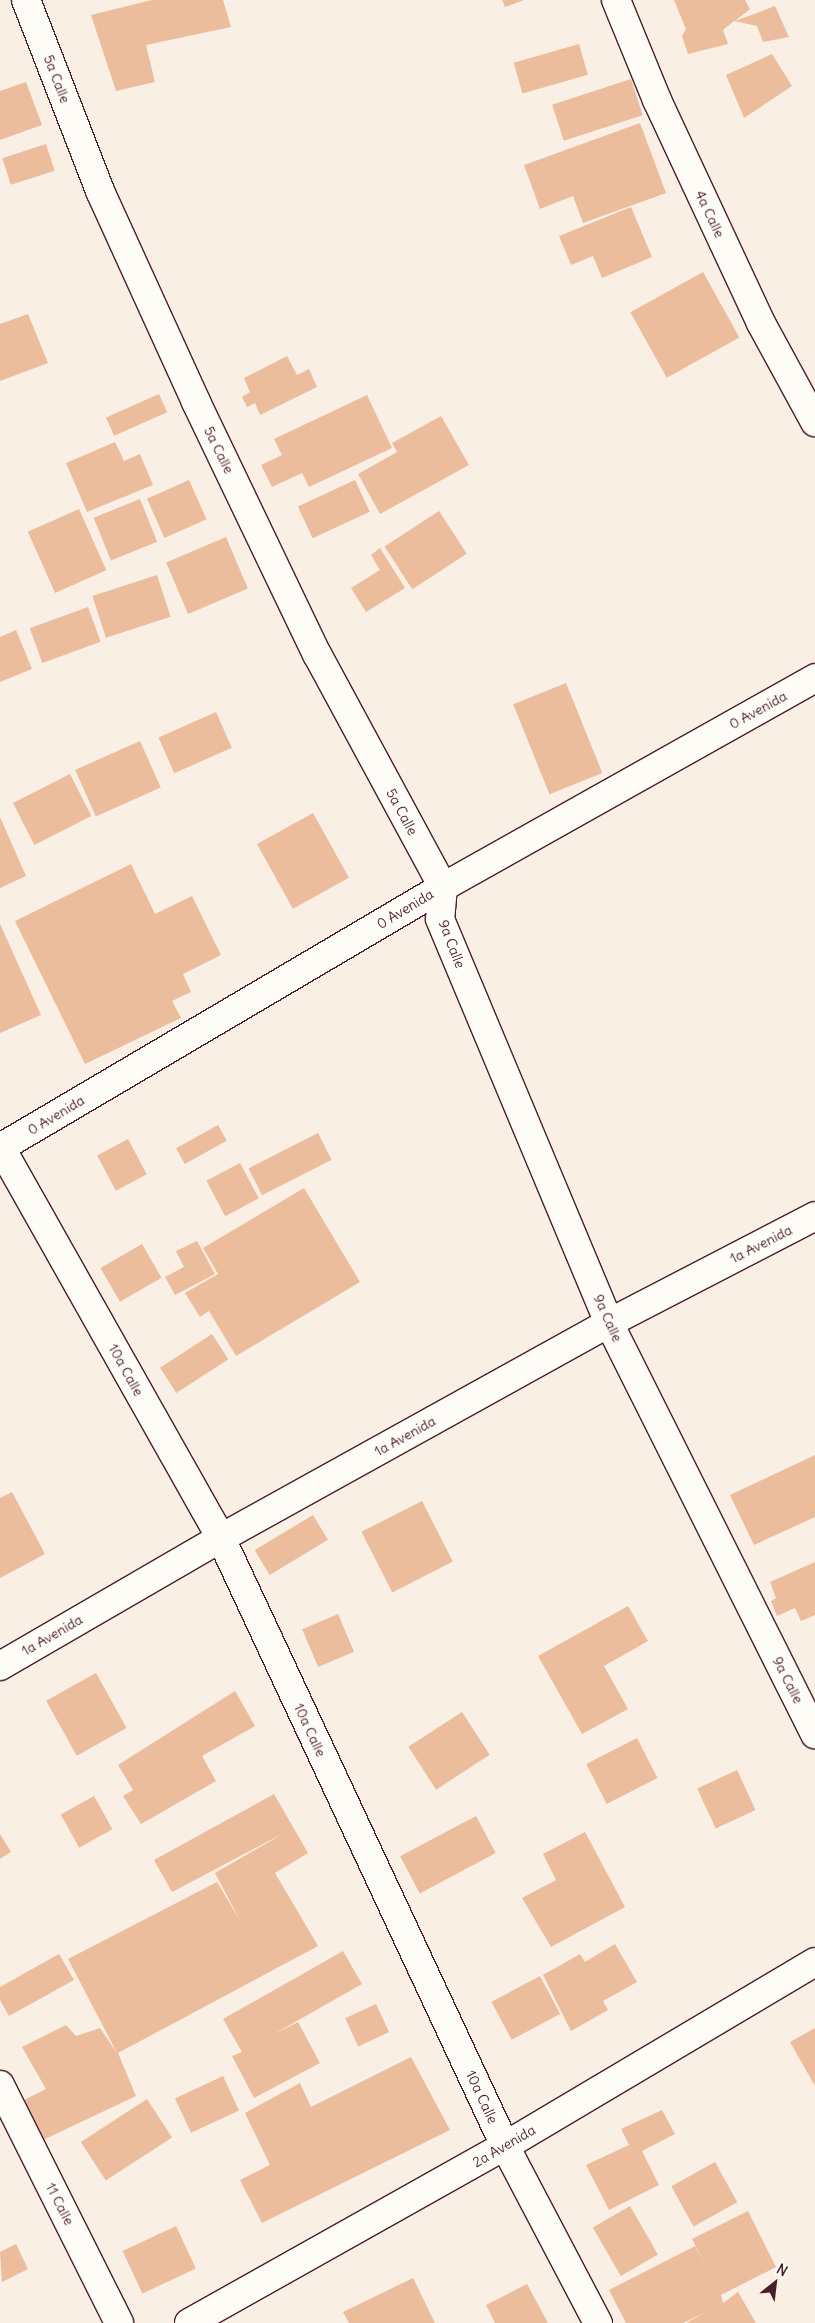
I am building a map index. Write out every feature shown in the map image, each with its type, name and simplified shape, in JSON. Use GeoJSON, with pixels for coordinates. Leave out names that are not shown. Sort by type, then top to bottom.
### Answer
{"type":"FeatureCollection","features":[{"type":"Feature","properties":{"kind":"street","name":"5a Calle"},"geometry":{"type":"LineString","coordinates":[[26,0],[100,191],[196,402],[317,654],[443,887]]}},
{"type":"Feature","properties":{"kind":"street","name":"4a Calle"},"geometry":{"type":"LineString","coordinates":[[616,0],[657,100],[757,314],[815,422]]}},
{"type":"Feature","properties":{"kind":"street","name":"0 Avenida"},"geometry":{"type":"LineString","coordinates":[[0,1147],[443,887],[815,678]]}},
{"type":"Feature","properties":{"kind":"street","name":"9a Calle"},"geometry":{"type":"LineString","coordinates":[[443,887],[440,919],[609,1323],[815,1734]]}},
{"type":"Feature","properties":{"kind":"street","name":"10a Calle"},"geometry":{"type":"LineString","coordinates":[[0,1147],[221,1538],[504,2146],[598,2323]]}},
{"type":"Feature","properties":{"kind":"street","name":"1a Avenida"},"geometry":{"type":"LineString","coordinates":[[0,1666],[221,1538],[609,1323],[815,1216]]}},
{"type":"Feature","properties":{"kind":"street","name":"2a Avenida"},"geometry":{"type":"LineString","coordinates":[[189,2323],[504,2146],[815,1962]]}},
{"type":"Feature","properties":{"kind":"street","name":"11 Calle"},"geometry":{"type":"LineString","coordinates":[[0,2085],[119,2323]]}},
{"type":"Feature","properties":{"kind":"building"},"geometry":{"type":"Polygon","coordinates":[[[152,0],[223,0],[231,27],[146,45],[155,82],[116,91],[91,15],[152,0]]]}},
{"type":"Feature","properties":{"kind":"building"},"geometry":{"type":"Polygon","coordinates":[[[502,0],[524,0],[505,7],[502,0]]]}},
{"type":"Feature","properties":{"kind":"building"},"geometry":{"type":"Polygon","coordinates":[[[674,0],[745,0],[750,9],[735,21],[775,6],[789,37],[763,42],[757,26],[734,21],[723,30],[728,44],[688,54],[682,36],[686,29],[674,0]]]}},
{"type":"Feature","properties":{"kind":"building"},"geometry":{"type":"Polygon","coordinates":[[[579,44],[588,75],[522,94],[514,63],[579,44]]]}},
{"type":"Feature","properties":{"kind":"building"},"geometry":{"type":"Polygon","coordinates":[[[772,54],[792,86],[744,118],[726,75],[772,54]]]}},
{"type":"Feature","properties":{"kind":"building"},"geometry":{"type":"Polygon","coordinates":[[[631,79],[643,115],[564,141],[552,105],[631,79]]]}},
{"type":"Feature","properties":{"kind":"building"},"geometry":{"type":"Polygon","coordinates":[[[26,82],[42,125],[0,140],[0,91],[26,82]]]}},
{"type":"Feature","properties":{"kind":"building"},"geometry":{"type":"Polygon","coordinates":[[[640,123],[666,193],[583,223],[573,196],[540,209],[524,165],[640,123]]]}},
{"type":"Feature","properties":{"kind":"building"},"geometry":{"type":"Polygon","coordinates":[[[46,144],[55,171],[11,185],[2,158],[46,144]]]}},
{"type":"Feature","properties":{"kind":"building"},"geometry":{"type":"Polygon","coordinates":[[[631,207],[652,257],[602,278],[593,256],[571,265],[559,236],[631,207]]]}},
{"type":"Feature","properties":{"kind":"building"},"geometry":{"type":"Polygon","coordinates":[[[703,272],[739,338],[667,378],[630,312],[703,272]]]}},
{"type":"Feature","properties":{"kind":"building"},"geometry":{"type":"Polygon","coordinates":[[[28,314],[48,363],[0,381],[0,324],[28,314]]]}},
{"type":"Feature","properties":{"kind":"building"},"geometry":{"type":"Polygon","coordinates":[[[287,356],[297,375],[309,369],[317,387],[260,415],[255,403],[247,407],[242,397],[250,392],[244,378],[287,356]]]}},
{"type":"Feature","properties":{"kind":"building"},"geometry":{"type":"Polygon","coordinates":[[[159,394],[167,412],[114,436],[106,418],[159,394]]]}},
{"type":"Feature","properties":{"kind":"building"},"geometry":{"type":"Polygon","coordinates":[[[367,395],[392,448],[309,487],[302,473],[272,487],[261,465],[282,455],[274,439],[367,395]]]}},
{"type":"Feature","properties":{"kind":"building"},"geometry":{"type":"Polygon","coordinates":[[[441,416],[469,465],[380,514],[358,474],[397,452],[392,443],[441,416]]]}},
{"type":"Feature","properties":{"kind":"building"},"geometry":{"type":"Polygon","coordinates":[[[115,442],[124,461],[140,454],[153,485],[87,512],[66,463],[115,442]]]}},
{"type":"Feature","properties":{"kind":"building"},"geometry":{"type":"Polygon","coordinates":[[[189,480],[206,519],[164,538],[147,499],[189,480]]]}},
{"type":"Feature","properties":{"kind":"building"},"geometry":{"type":"Polygon","coordinates":[[[355,480],[370,512],[313,538],[298,507],[355,480]]]}},
{"type":"Feature","properties":{"kind":"building"},"geometry":{"type":"Polygon","coordinates":[[[140,499],[157,542],[111,560],[94,518],[140,499]]]}},
{"type":"Feature","properties":{"kind":"building"},"geometry":{"type":"Polygon","coordinates":[[[79,509],[106,570],[55,593],[28,532],[79,509]]]}},
{"type":"Feature","properties":{"kind":"building"},"geometry":{"type":"Polygon","coordinates":[[[439,511],[467,554],[412,589],[384,546],[439,511]]]}},
{"type":"Feature","properties":{"kind":"building"},"geometry":{"type":"Polygon","coordinates":[[[226,537],[248,589],[188,614],[166,562],[226,537]]]}},
{"type":"Feature","properties":{"kind":"building"},"geometry":{"type":"Polygon","coordinates":[[[380,548],[405,588],[366,612],[351,588],[380,570],[371,555],[380,548]]]}},
{"type":"Feature","properties":{"kind":"building"},"geometry":{"type":"Polygon","coordinates":[[[157,575],[171,617],[106,638],[92,596],[157,575]]]}},
{"type":"Feature","properties":{"kind":"building"},"geometry":{"type":"Polygon","coordinates":[[[88,607],[101,642],[42,663],[30,628],[88,607]]]}},
{"type":"Feature","properties":{"kind":"building"},"geometry":{"type":"Polygon","coordinates":[[[16,630],[32,669],[0,682],[0,637],[16,630]]]}},
{"type":"Feature","properties":{"kind":"building"},"geometry":{"type":"Polygon","coordinates":[[[566,683],[602,773],[549,794],[513,704],[566,683]]]}},
{"type":"Feature","properties":{"kind":"building"},"geometry":{"type":"Polygon","coordinates":[[[216,712],[232,748],[174,773],[158,738],[216,712]]]}},
{"type":"Feature","properties":{"kind":"building"},"geometry":{"type":"Polygon","coordinates":[[[140,741],[161,788],[96,816],[75,770],[140,741]]]}},
{"type":"Feature","properties":{"kind":"building"},"geometry":{"type":"Polygon","coordinates":[[[70,774],[91,816],[34,845],[13,803],[70,774]]]}},
{"type":"Feature","properties":{"kind":"building"},"geometry":{"type":"Polygon","coordinates":[[[313,813],[349,878],[293,909],[257,844],[313,813]]]}},
{"type":"Feature","properties":{"kind":"building"},"geometry":{"type":"Polygon","coordinates":[[[0,817],[26,876],[0,888],[0,817]]]}},
{"type":"Feature","properties":{"kind":"building"},"geometry":{"type":"Polygon","coordinates":[[[131,864],[155,914],[192,896],[221,955],[183,974],[191,992],[172,1001],[181,1018],[85,1064],[15,921],[131,864]]]}},
{"type":"Feature","properties":{"kind":"building"},"geometry":{"type":"Polygon","coordinates":[[[0,924],[41,1015],[0,1033],[0,924]]]}},
{"type":"Feature","properties":{"kind":"building"},"geometry":{"type":"Polygon","coordinates":[[[218,1125],[227,1141],[185,1164],[176,1148],[218,1125]]]}},
{"type":"Feature","properties":{"kind":"building"},"geometry":{"type":"Polygon","coordinates":[[[318,1133],[332,1160],[262,1195],[249,1168],[318,1133]]]}},
{"type":"Feature","properties":{"kind":"building"},"geometry":{"type":"Polygon","coordinates":[[[128,1139],[147,1174],[116,1191],[97,1155],[128,1139]]]}},
{"type":"Feature","properties":{"kind":"building"},"geometry":{"type":"Polygon","coordinates":[[[240,1163],[259,1198],[225,1216],[206,1181],[240,1163]]]}},
{"type":"Feature","properties":{"kind":"building"},"geometry":{"type":"Polygon","coordinates":[[[304,1188],[360,1282],[236,1356],[209,1311],[200,1317],[185,1293],[218,1274],[203,1248],[304,1188]]]}},
{"type":"Feature","properties":{"kind":"building"},"geometry":{"type":"Polygon","coordinates":[[[197,1241],[215,1274],[175,1295],[165,1277],[184,1267],[176,1251],[197,1241]]]}},
{"type":"Feature","properties":{"kind":"building"},"geometry":{"type":"Polygon","coordinates":[[[142,1244],[162,1278],[120,1302],[100,1268],[142,1244]]]}},
{"type":"Feature","properties":{"kind":"building"},"geometry":{"type":"Polygon","coordinates":[[[212,1334],[228,1359],[176,1393],[160,1368],[212,1334]]]}},
{"type":"Feature","properties":{"kind":"building"},"geometry":{"type":"Polygon","coordinates":[[[815,1455],[815,1517],[754,1545],[730,1495],[815,1455]]]}},
{"type":"Feature","properties":{"kind":"building"},"geometry":{"type":"Polygon","coordinates":[[[12,1492],[45,1554],[0,1578],[0,1498],[12,1492]]]}},
{"type":"Feature","properties":{"kind":"building"},"geometry":{"type":"Polygon","coordinates":[[[422,1501],[453,1562],[392,1592],[361,1532],[422,1501]]]}},
{"type":"Feature","properties":{"kind":"building"},"geometry":{"type":"Polygon","coordinates":[[[313,1515],[328,1540],[270,1575],[255,1550],[313,1515]]]}},
{"type":"Feature","properties":{"kind":"building"},"geometry":{"type":"Polygon","coordinates":[[[815,1562],[815,1615],[801,1621],[795,1608],[777,1616],[771,1601],[776,1598],[770,1582],[815,1562]]]}},
{"type":"Feature","properties":{"kind":"building"},"geometry":{"type":"Polygon","coordinates":[[[628,1606],[648,1641],[604,1666],[628,1709],[582,1734],[538,1656],[628,1606]]]}},
{"type":"Feature","properties":{"kind":"building"},"geometry":{"type":"Polygon","coordinates":[[[338,1614],[354,1652],[318,1667],[302,1629],[338,1614]]]}},
{"type":"Feature","properties":{"kind":"building"},"geometry":{"type":"Polygon","coordinates":[[[96,1673],[127,1728],[77,1756],[46,1701],[96,1673]]]}},
{"type":"Feature","properties":{"kind":"building"},"geometry":{"type":"Polygon","coordinates":[[[235,1691],[255,1726],[202,1756],[216,1781],[141,1824],[123,1796],[133,1790],[118,1765],[235,1691]]]}},
{"type":"Feature","properties":{"kind":"building"},"geometry":{"type":"Polygon","coordinates":[[[462,1712],[490,1755],[436,1790],[408,1747],[462,1712]]]}},
{"type":"Feature","properties":{"kind":"building"},"geometry":{"type":"Polygon","coordinates":[[[637,1738],[657,1778],[607,1804],[586,1764],[637,1738]]]}},
{"type":"Feature","properties":{"kind":"building"},"geometry":{"type":"Polygon","coordinates":[[[737,1770],[756,1810],[716,1828],[697,1789],[737,1770]]]}},
{"type":"Feature","properties":{"kind":"building"},"geometry":{"type":"Polygon","coordinates":[[[274,1794],[308,1853],[275,1873],[318,1946],[118,2053],[136,2096],[43,2140],[24,2100],[46,2089],[22,2047],[66,2025],[76,2036],[100,2028],[117,2053],[68,1959],[217,1882],[241,1922],[215,1873],[286,1832],[172,1892],[154,1860],[274,1794]]]}},
{"type":"Feature","properties":{"kind":"building"},"geometry":{"type":"Polygon","coordinates":[[[94,1796],[112,1829],[79,1848],[61,1814],[94,1796]]]}},
{"type":"Feature","properties":{"kind":"building"},"geometry":{"type":"Polygon","coordinates":[[[476,1816],[496,1853],[420,1893],[400,1856],[476,1816]]]}},
{"type":"Feature","properties":{"kind":"building"},"geometry":{"type":"Polygon","coordinates":[[[585,1832],[625,1907],[551,1947],[522,1898],[556,1880],[543,1854],[585,1832]]]}},
{"type":"Feature","properties":{"kind":"building"},"geometry":{"type":"Polygon","coordinates":[[[0,1834],[11,1852],[0,1859],[0,1834]]]}},
{"type":"Feature","properties":{"kind":"building"},"geometry":{"type":"Polygon","coordinates":[[[615,1944],[637,1982],[603,2001],[608,2010],[571,2031],[543,1975],[580,1954],[585,1962],[615,1944]]]}},
{"type":"Feature","properties":{"kind":"building"},"geometry":{"type":"Polygon","coordinates":[[[343,1951],[362,1984],[274,2034],[298,2022],[320,2063],[254,2098],[232,2056],[242,2052],[223,2019],[343,1951]]]}},
{"type":"Feature","properties":{"kind":"building"},"geometry":{"type":"Polygon","coordinates":[[[59,1954],[74,1980],[9,2016],[0,2000],[0,1987],[59,1954]]]}},
{"type":"Feature","properties":{"kind":"building"},"geometry":{"type":"Polygon","coordinates":[[[540,1976],[560,2014],[512,2040],[491,2002],[540,1976]]]}},
{"type":"Feature","properties":{"kind":"building"},"geometry":{"type":"Polygon","coordinates":[[[376,2004],[389,2032],[358,2046],[345,2018],[376,2004]]]}},
{"type":"Feature","properties":{"kind":"building"},"geometry":{"type":"Polygon","coordinates":[[[815,2028],[815,2086],[790,2042],[815,2028]]]}},
{"type":"Feature","properties":{"kind":"building"},"geometry":{"type":"Polygon","coordinates":[[[411,2057],[450,2130],[262,2223],[240,2180],[270,2165],[245,2113],[300,2083],[311,2107],[411,2057]]]}},
{"type":"Feature","properties":{"kind":"building"},"geometry":{"type":"Polygon","coordinates":[[[223,2076],[239,2110],[191,2133],[175,2098],[223,2076]]]}},
{"type":"Feature","properties":{"kind":"building"},"geometry":{"type":"Polygon","coordinates":[[[147,2099],[172,2138],[106,2181],[81,2142],[147,2099]]]}},
{"type":"Feature","properties":{"kind":"building"},"geometry":{"type":"Polygon","coordinates":[[[662,2110],[675,2134],[642,2151],[659,2185],[609,2210],[586,2165],[629,2145],[621,2129],[662,2110]]]}},
{"type":"Feature","properties":{"kind":"building"},"geometry":{"type":"Polygon","coordinates":[[[715,2162],[737,2202],[694,2226],[671,2186],[715,2162]]]}},
{"type":"Feature","properties":{"kind":"building"},"geometry":{"type":"Polygon","coordinates":[[[630,2206],[658,2254],[621,2276],[593,2228],[630,2206]]]}},
{"type":"Feature","properties":{"kind":"building"},"geometry":{"type":"Polygon","coordinates":[[[748,2211],[776,2267],[721,2295],[723,2303],[738,2292],[756,2323],[686,2323],[706,2312],[683,2323],[626,2323],[609,2290],[695,2246],[707,2268],[692,2239],[748,2211]]]}},
{"type":"Feature","properties":{"kind":"building"},"geometry":{"type":"Polygon","coordinates":[[[176,2226],[196,2269],[142,2294],[123,2251],[176,2226]]]}},
{"type":"Feature","properties":{"kind":"building"},"geometry":{"type":"Polygon","coordinates":[[[16,2244],[28,2269],[2,2282],[0,2252],[16,2244]]]}},
{"type":"Feature","properties":{"kind":"building"},"geometry":{"type":"Polygon","coordinates":[[[413,2278],[435,2323],[349,2323],[343,2312],[413,2278]]]}},
{"type":"Feature","properties":{"kind":"building"},"geometry":{"type":"Polygon","coordinates":[[[527,2284],[548,2323],[495,2323],[486,2305],[527,2284]]]}}]}
